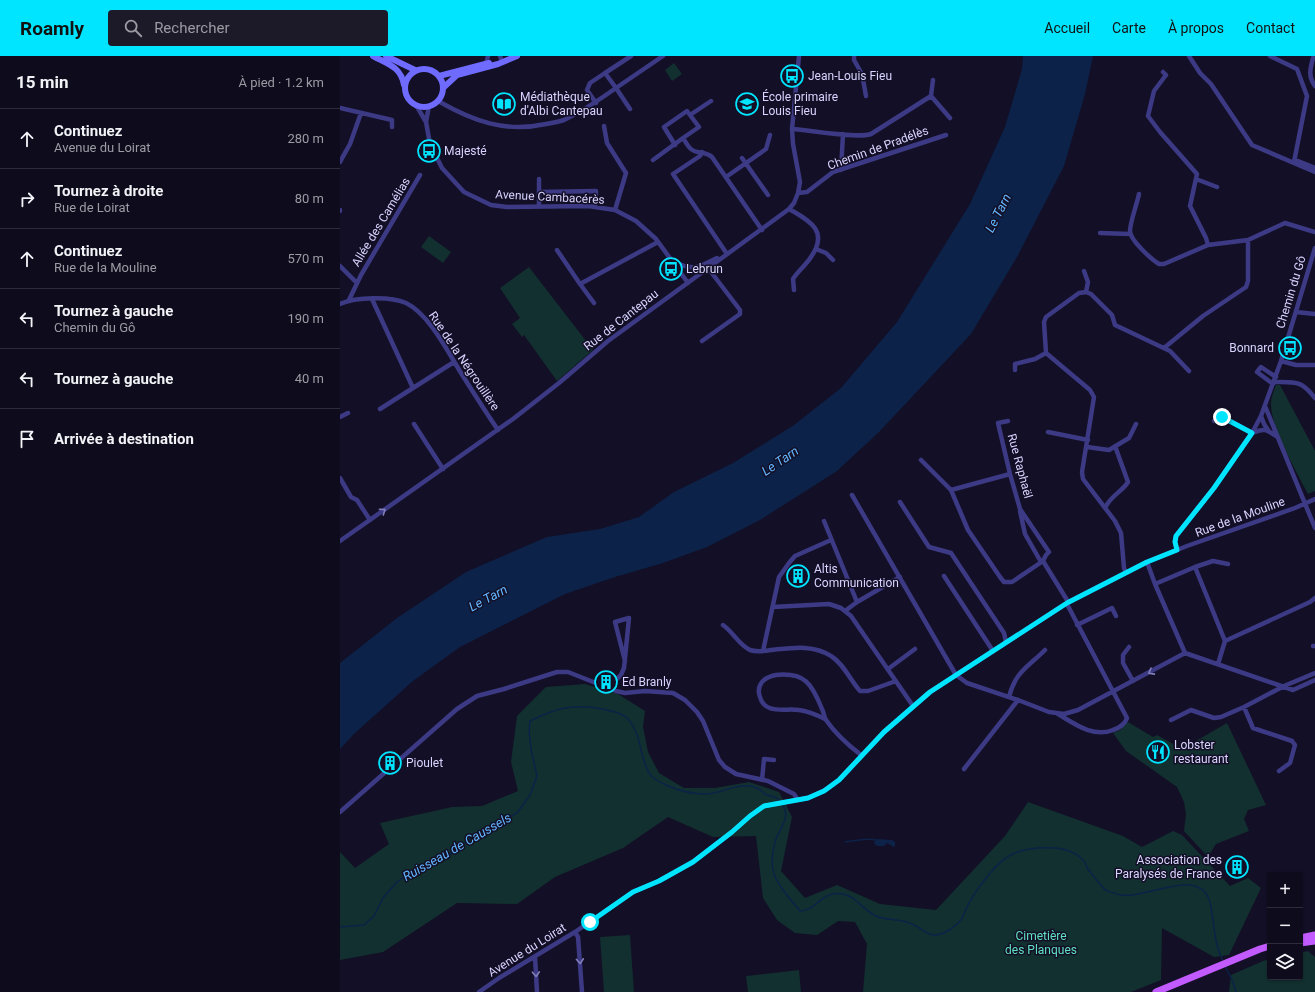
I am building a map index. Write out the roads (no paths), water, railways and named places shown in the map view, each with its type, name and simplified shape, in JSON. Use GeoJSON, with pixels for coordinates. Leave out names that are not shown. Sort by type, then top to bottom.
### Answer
{"type":"FeatureCollection","features":[{"type":"Feature","properties":{"kind":"main road"},"geometry":{"type":"LineString","coordinates":[[373,56],[389,64],[400,72],[403,77],[408,98],[416,105],[425,107],[438,101],[443,88],[441,79],[434,71],[428,69],[415,70],[386,56]]}},
{"type":"Feature","properties":{"kind":"main road"},"geometry":{"type":"LineString","coordinates":[[439,76],[486,64],[500,57],[508,56]]}},
{"type":"Feature","properties":{"kind":"main road"},"geometry":{"type":"LineString","coordinates":[[443,88],[458,75],[498,64],[518,56]]}},
{"type":"Feature","properties":{"kind":"main road"},"geometry":{"type":"LineString","coordinates":[[405,89],[407,78],[415,70]]}},
{"type":"Feature","properties":{"kind":"main road"},"geometry":{"type":"LineString","coordinates":[[1303,937],[1315,935]]}},
{"type":"Feature","properties":{"kind":"main road"},"geometry":{"type":"LineString","coordinates":[[1303,943],[1315,941]]}},
{"type":"Feature","properties":{"kind":"main road"},"geometry":{"type":"LineString","coordinates":[[1156,992],[1234,959],[1267,947]]}},
{"type":"Feature","properties":{"kind":"main road"},"geometry":{"type":"LineString","coordinates":[[1234,959],[1267,951]]}},
{"type":"Feature","properties":{"kind":"street"},"geometry":{"type":"LineString","coordinates":[[486,64],[488,56]]}},
{"type":"Feature","properties":{"kind":"street"},"geometry":{"type":"LineString","coordinates":[[596,103],[587,90],[590,83],[631,56]]}},
{"type":"Feature","properties":{"kind":"street"},"geometry":{"type":"LineString","coordinates":[[438,101],[473,119],[490,124],[514,128],[535,126],[562,120],[596,103],[663,56]]}},
{"type":"Feature","properties":{"kind":"street","name":"Rue de Cantepau"},"geometry":{"type":"LineString","coordinates":[[340,541],[498,430],[558,383],[608,341],[789,209],[794,203],[800,182],[793,144],[792,129],[799,56]]}},
{"type":"Feature","properties":{"kind":"street"},"geometry":{"type":"LineString","coordinates":[[854,56],[854,60],[862,74],[866,96]]}},
{"type":"Feature","properties":{"kind":"street"},"geometry":{"type":"LineString","coordinates":[[1188,56],[1200,73],[1211,84],[1252,145],[1315,172]]}},
{"type":"Feature","properties":{"kind":"street"},"geometry":{"type":"LineString","coordinates":[[1270,56],[1297,69],[1307,96],[1294,162]]}},
{"type":"Feature","properties":{"kind":"street"},"geometry":{"type":"LineString","coordinates":[[1313,58],[1310,72],[1312,82],[1315,86]]}},
{"type":"Feature","properties":{"kind":"street"},"geometry":{"type":"LineString","coordinates":[[1163,72],[1166,75],[1154,91],[1148,116],[1197,174],[1190,206],[1208,245]]}},
{"type":"Feature","properties":{"kind":"street"},"geometry":{"type":"LineString","coordinates":[[605,73],[630,109]]}},
{"type":"Feature","properties":{"kind":"street"},"geometry":{"type":"LineString","coordinates":[[933,80],[931,96],[950,118]]}},
{"type":"Feature","properties":{"kind":"street"},"geometry":{"type":"LineString","coordinates":[[792,129],[843,134],[871,134],[931,96]]}},
{"type":"Feature","properties":{"kind":"street"},"geometry":{"type":"LineString","coordinates":[[690,115],[711,101]]}},
{"type":"Feature","properties":{"kind":"street","name":"Avenue Cambacérès"},"geometry":{"type":"LineString","coordinates":[[416,105],[426,122],[430,144],[442,168],[464,192],[491,205],[507,207],[595,207],[615,210],[636,221],[647,230],[658,242],[688,283]]}},
{"type":"Feature","properties":{"kind":"street","name":"Avenue Cambacérès"},"geometry":{"type":"LineString","coordinates":[[426,122],[429,106]]}},
{"type":"Feature","properties":{"kind":"street"},"geometry":{"type":"LineString","coordinates":[[340,108],[392,120],[392,128]]}},
{"type":"Feature","properties":{"kind":"street"},"geometry":{"type":"LineString","coordinates":[[653,160],[675,145],[698,127],[687,111],[664,127],[675,145]]}},
{"type":"Feature","properties":{"kind":"street"},"geometry":{"type":"LineString","coordinates":[[340,162],[350,144],[361,113]]}},
{"type":"Feature","properties":{"kind":"street"},"geometry":{"type":"LineString","coordinates":[[604,126],[607,143],[626,174],[615,210]]}},
{"type":"Feature","properties":{"kind":"street"},"geometry":{"type":"LineString","coordinates":[[841,170],[843,134]]}},
{"type":"Feature","properties":{"kind":"street"},"geometry":{"type":"LineString","coordinates":[[726,177],[766,149],[770,135]]}},
{"type":"Feature","properties":{"kind":"street","name":"Chemin de Pradélès"},"geometry":{"type":"LineString","coordinates":[[798,193],[807,192],[833,172],[946,135]]}},
{"type":"Feature","properties":{"kind":"street"},"geometry":{"type":"LineString","coordinates":[[684,138],[690,149],[707,153],[712,157],[762,230]]}},
{"type":"Feature","properties":{"kind":"street"},"geometry":{"type":"LineString","coordinates":[[672,261],[685,267],[693,268],[727,254],[701,211],[673,174],[700,156],[702,152]]}},
{"type":"Feature","properties":{"kind":"street"},"geometry":{"type":"LineString","coordinates":[[742,158],[768,195]]}},
{"type":"Feature","properties":{"kind":"street"},"geometry":{"type":"LineString","coordinates":[[1294,162],[1298,161],[1315,168]]}},
{"type":"Feature","properties":{"kind":"street","name":"Allée des Camélias"},"geometry":{"type":"LineString","coordinates":[[349,300],[357,283],[420,175]]}},
{"type":"Feature","properties":{"kind":"street"},"geometry":{"type":"LineString","coordinates":[[539,179],[539,206]]}},
{"type":"Feature","properties":{"kind":"street"},"geometry":{"type":"LineString","coordinates":[[1196,179],[1217,187]]}},
{"type":"Feature","properties":{"kind":"street"},"geometry":{"type":"LineString","coordinates":[[539,192],[596,191],[595,207]]}},
{"type":"Feature","properties":{"kind":"street"},"geometry":{"type":"LineString","coordinates":[[1139,194],[1130,230],[1130,237],[1146,254],[1159,264],[1164,264],[1208,245],[1248,240],[1285,223],[1315,232]]}},
{"type":"Feature","properties":{"kind":"street"},"geometry":{"type":"LineString","coordinates":[[789,209],[813,224],[817,230],[818,236],[816,249],[811,258],[798,271],[793,279],[794,290]]}},
{"type":"Feature","properties":{"kind":"street"},"geometry":{"type":"LineString","coordinates":[[1100,232],[1130,234]]}},
{"type":"Feature","properties":{"kind":"street"},"geometry":{"type":"LineString","coordinates":[[1164,348],[1203,316],[1246,287],[1248,281],[1248,240]]}},
{"type":"Feature","properties":{"kind":"street"},"geometry":{"type":"LineString","coordinates":[[580,284],[658,242]]}},
{"type":"Feature","properties":{"kind":"street","name":"Chemin du Gô"},"geometry":{"type":"LineString","coordinates":[[1177,550],[1175,542],[1176,536],[1214,488],[1252,433],[1261,416],[1281,361],[1315,248]]}},
{"type":"Feature","properties":{"kind":"street"},"geometry":{"type":"LineString","coordinates":[[816,249],[826,254],[833,260]]}},
{"type":"Feature","properties":{"kind":"street"},"geometry":{"type":"LineString","coordinates":[[557,250],[594,303]]}},
{"type":"Feature","properties":{"kind":"street"},"geometry":{"type":"LineString","coordinates":[[340,266],[357,283]]}},
{"type":"Feature","properties":{"kind":"street"},"geometry":{"type":"LineString","coordinates":[[702,341],[740,314],[740,310],[708,268]]}},
{"type":"Feature","properties":{"kind":"street"},"geometry":{"type":"LineString","coordinates":[[1084,271],[1088,282],[1086,292]]}},
{"type":"Feature","properties":{"kind":"street"},"geometry":{"type":"LineString","coordinates":[[1126,573],[1124,568],[1121,533],[1115,522],[1083,479],[1082,472],[1094,397],[1090,390],[1046,353],[1044,322],[1046,317],[1079,293],[1086,292],[1091,294],[1112,314],[1115,325],[1170,351],[1189,371]]}},
{"type":"Feature","properties":{"kind":"street"},"geometry":{"type":"LineString","coordinates":[[372,299],[413,388]]}},
{"type":"Feature","properties":{"kind":"street","name":"Rue de la Négrouillère"},"geometry":{"type":"LineString","coordinates":[[340,304],[349,300],[391,299],[406,303],[417,310],[434,331],[498,430]]}},
{"type":"Feature","properties":{"kind":"street"},"geometry":{"type":"LineString","coordinates":[[1296,312],[1315,314]]}},
{"type":"Feature","properties":{"kind":"street"},"geometry":{"type":"LineString","coordinates":[[1015,370],[1015,364],[1035,359],[1046,353]]}},
{"type":"Feature","properties":{"kind":"street"},"geometry":{"type":"LineString","coordinates":[[1281,361],[1296,365],[1315,365]]}},
{"type":"Feature","properties":{"kind":"street"},"geometry":{"type":"LineString","coordinates":[[380,409],[454,362]]}},
{"type":"Feature","properties":{"kind":"street"},"geometry":{"type":"LineString","coordinates":[[1274,381],[1295,382],[1302,384],[1315,398]]}},
{"type":"Feature","properties":{"kind":"street"},"geometry":{"type":"LineString","coordinates":[[1265,406],[1315,528]]}},
{"type":"Feature","properties":{"kind":"street"},"geometry":{"type":"LineString","coordinates":[[340,417],[348,412]]}},
{"type":"Feature","properties":{"kind":"street"},"geometry":{"type":"LineString","coordinates":[[1261,416],[1268,430],[1276,436]]}},
{"type":"Feature","properties":{"kind":"street"},"geometry":{"type":"LineString","coordinates":[[1214,421],[1222,417],[1252,433],[1262,429],[1268,430]]}},
{"type":"Feature","properties":{"kind":"street","name":"Rue Raphaël"},"geometry":{"type":"LineString","coordinates":[[1008,421],[998,423],[1020,509],[1049,552],[1042,561],[1066,599],[1068,606],[1127,718],[1126,722],[1118,728],[1108,733],[1101,734],[1080,727],[1056,713]]}},
{"type":"Feature","properties":{"kind":"street"},"geometry":{"type":"LineString","coordinates":[[414,424],[443,470]]}},
{"type":"Feature","properties":{"kind":"street"},"geometry":{"type":"LineString","coordinates":[[1087,447],[1109,450],[1129,438],[1136,424]]}},
{"type":"Feature","properties":{"kind":"street"},"geometry":{"type":"LineString","coordinates":[[1048,432],[1088,440]]}},
{"type":"Feature","properties":{"kind":"street"},"geometry":{"type":"LineString","coordinates":[[1105,508],[1115,494],[1128,482],[1115,446]]}},
{"type":"Feature","properties":{"kind":"street"},"geometry":{"type":"LineString","coordinates":[[921,460],[951,490],[968,530],[1004,582],[1012,582],[1042,561],[1025,534],[1020,509]]}},
{"type":"Feature","properties":{"kind":"street"},"geometry":{"type":"LineString","coordinates":[[951,490],[1010,474]]}},
{"type":"Feature","properties":{"kind":"street"},"geometry":{"type":"LineString","coordinates":[[340,478],[351,497],[358,500],[370,520]]}},
{"type":"Feature","properties":{"kind":"street"},"geometry":{"type":"LineString","coordinates":[[852,495],[956,675],[967,683],[1049,712],[1064,714],[1078,710],[1114,692],[1185,653],[1293,690],[1315,680]]}},
{"type":"Feature","properties":{"kind":"street","name":"Rue de la Mouline"},"geometry":{"type":"LineString","coordinates":[[764,806],[798,800],[824,791],[839,780],[884,732],[930,692],[1067,603],[1147,562],[1315,499]]}},
{"type":"Feature","properties":{"kind":"street"},"geometry":{"type":"LineString","coordinates":[[900,502],[929,547],[951,553],[1004,633],[1006,642]]}},
{"type":"Feature","properties":{"kind":"street"},"geometry":{"type":"LineString","coordinates":[[824,522],[857,602]]}},
{"type":"Feature","properties":{"kind":"street"},"geometry":{"type":"LineString","coordinates":[[763,651],[774,607],[776,587],[780,577],[795,556],[831,540]]}},
{"type":"Feature","properties":{"kind":"street"},"geometry":{"type":"LineString","coordinates":[[1155,584],[1213,561],[1228,564]]}},
{"type":"Feature","properties":{"kind":"street"},"geometry":{"type":"LineString","coordinates":[[1147,562],[1185,653]]}},
{"type":"Feature","properties":{"kind":"street"},"geometry":{"type":"LineString","coordinates":[[1195,567],[1225,641],[1218,664]]}},
{"type":"Feature","properties":{"kind":"street"},"geometry":{"type":"LineString","coordinates":[[845,611],[900,576]]}},
{"type":"Feature","properties":{"kind":"street"},"geometry":{"type":"LineString","coordinates":[[944,576],[993,651]]}},
{"type":"Feature","properties":{"kind":"street"},"geometry":{"type":"LineString","coordinates":[[1225,641],[1310,602],[1315,598]]}},
{"type":"Feature","properties":{"kind":"street"},"geometry":{"type":"LineString","coordinates":[[774,607],[829,604],[841,608],[851,616],[913,706]]}},
{"type":"Feature","properties":{"kind":"street"},"geometry":{"type":"LineString","coordinates":[[1078,625],[1112,608],[1116,616]]}},
{"type":"Feature","properties":{"kind":"street"},"geometry":{"type":"LineString","coordinates":[[608,687],[621,675],[624,668],[625,661],[629,618],[615,622],[625,661]]}},
{"type":"Feature","properties":{"kind":"street"},"geometry":{"type":"LineString","coordinates":[[723,625],[750,650],[763,651],[810,648],[822,651],[838,662],[860,691],[868,691],[896,681]]}},
{"type":"Feature","properties":{"kind":"street"},"geometry":{"type":"LineString","coordinates":[[1129,647],[1123,655],[1123,663],[1133,682]]}},
{"type":"Feature","properties":{"kind":"street"},"geometry":{"type":"LineString","coordinates":[[888,669],[914,649]]}},
{"type":"Feature","properties":{"kind":"street"},"geometry":{"type":"LineString","coordinates":[[1009,697],[1011,688],[1017,676],[1045,650]]}},
{"type":"Feature","properties":{"kind":"street"},"geometry":{"type":"LineString","coordinates":[[340,812],[457,709],[477,696],[557,672],[568,672],[625,693],[645,691],[673,693],[685,700],[700,716],[719,760],[725,767],[736,774],[762,780],[790,791],[798,800]]}},
{"type":"Feature","properties":{"kind":"street"},"geometry":{"type":"LineString","coordinates":[[1171,720],[1191,710],[1214,718],[1221,717],[1284,686],[1315,673]]}},
{"type":"Feature","properties":{"kind":"street"},"geometry":{"type":"LineString","coordinates":[[825,719],[809,712],[767,708],[761,701],[758,692],[763,681],[776,675],[800,676],[807,681],[823,710],[825,719],[835,732],[861,755]]}},
{"type":"Feature","properties":{"kind":"street"},"geometry":{"type":"LineString","coordinates":[[964,769],[1018,700]]}},
{"type":"Feature","properties":{"kind":"street"},"geometry":{"type":"LineString","coordinates":[[1244,707],[1253,728],[1292,741],[1295,745],[1290,763],[1279,771]]}},
{"type":"Feature","properties":{"kind":"street"},"geometry":{"type":"LineString","coordinates":[[762,780],[764,759],[774,760]]}},
{"type":"Feature","properties":{"kind":"street","name":"Avenue du Loirat"},"geometry":{"type":"LineString","coordinates":[[479,992],[499,978],[575,932],[633,892],[659,881],[693,862],[764,806]]}},
{"type":"Feature","properties":{"kind":"street"},"geometry":{"type":"LineString","coordinates":[[575,932],[578,937],[582,992]]}},
{"type":"Feature","properties":{"kind":"street"},"geometry":{"type":"LineString","coordinates":[[535,957],[537,992]]}},
{"type":"Feature","properties":{"kind":"water","name":"Le Tarn"},"geometry":{"type":"Polygon","coordinates":[[[1023,56],[1093,56],[1085,94],[1064,166],[1017,257],[971,334],[879,432],[837,471],[760,520],[707,547],[663,563],[565,594],[460,647],[413,681],[355,733],[340,749],[340,663],[397,618],[466,572],[547,537],[600,529],[639,517],[674,492],[733,463],[794,425],[841,388],[897,322],[970,204],[1005,127],[1022,69],[1023,56]]]}},
{"type":"Feature","properties":{"kind":"water"},"geometry":{"type":"Polygon","coordinates":[[[876,839],[892,840],[895,842],[895,846],[894,847],[887,843],[884,846],[877,846],[874,843],[876,839]]]}},
{"type":"Feature","properties":{"kind":"waterway","name":"Ruisseau de Caussels"},"geometry":{"type":"LineString","coordinates":[[340,927],[364,925],[374,916],[383,898],[397,882],[420,866],[455,852],[472,837],[517,813],[530,795],[537,776],[531,749],[529,731],[530,721],[547,713],[563,708],[597,708],[620,713],[626,717],[631,723],[638,737],[643,759],[649,773],[656,780],[664,784],[691,793],[707,794],[738,787],[751,786],[767,795],[776,797],[780,801]]}},
{"type":"Feature","properties":{"kind":"waterway","name":"Ruisseau de Caussels"},"geometry":{"type":"LineString","coordinates":[[782,804],[786,814],[784,823],[775,842],[772,867],[774,875],[780,886],[800,911],[811,908],[829,895],[843,894],[848,895],[876,916],[906,922],[917,926],[929,934],[935,935],[950,930],[961,920],[969,903],[983,882],[995,867],[1009,856],[1031,849],[1059,849],[1076,854],[1085,862],[1088,869],[1104,889],[1117,894],[1139,894],[1179,885],[1191,885],[1201,889],[1208,897],[1210,902],[1216,941],[1223,961]]}},
{"type":"Feature","properties":{"kind":"waterway"},"geometry":{"type":"LineString","coordinates":[[845,842],[865,839],[875,840]]}},
{"type":"Feature","properties":{"kind":"waterway","name":"Ruisseau de Caussels"},"geometry":{"type":"LineString","coordinates":[[1225,966],[1236,992]]}},
{"type":"Feature","properties":{"kind":"place","name":"Jean-Louis Fieu"},"geometry":{"type":"Point","coordinates":[792,76]}},
{"type":"Feature","properties":{"kind":"place","name":"Médiathèque d'Albi Cantepau"},"geometry":{"type":"Point","coordinates":[504,104]}},
{"type":"Feature","properties":{"kind":"place","name":"École primaire Louis Fieu"},"geometry":{"type":"Point","coordinates":[747,104]}},
{"type":"Feature","properties":{"kind":"place","name":"Majesté"},"geometry":{"type":"Point","coordinates":[429,151]}},
{"type":"Feature","properties":{"kind":"place","name":"Lebrun"},"geometry":{"type":"Point","coordinates":[671,269]}},
{"type":"Feature","properties":{"kind":"place","name":"Bonnard"},"geometry":{"type":"Point","coordinates":[1290,348]}},
{"type":"Feature","properties":{"kind":"place","name":"Altis Communication"},"geometry":{"type":"Point","coordinates":[798,576]}},
{"type":"Feature","properties":{"kind":"place","name":"Ed Branly"},"geometry":{"type":"Point","coordinates":[606,682]}},
{"type":"Feature","properties":{"kind":"place","name":"Lobster restaurant"},"geometry":{"type":"Point","coordinates":[1158,752]}},
{"type":"Feature","properties":{"kind":"place","name":"Pioulet"},"geometry":{"type":"Point","coordinates":[390,763]}},
{"type":"Feature","properties":{"kind":"place","name":"Association des Paralysés de France"},"geometry":{"type":"Point","coordinates":[1237,867]}},
{"type":"Feature","properties":{"kind":"park label","name":"Cimetière des Planques"},"geometry":{"type":"Point","coordinates":[1041,943]}}]}
